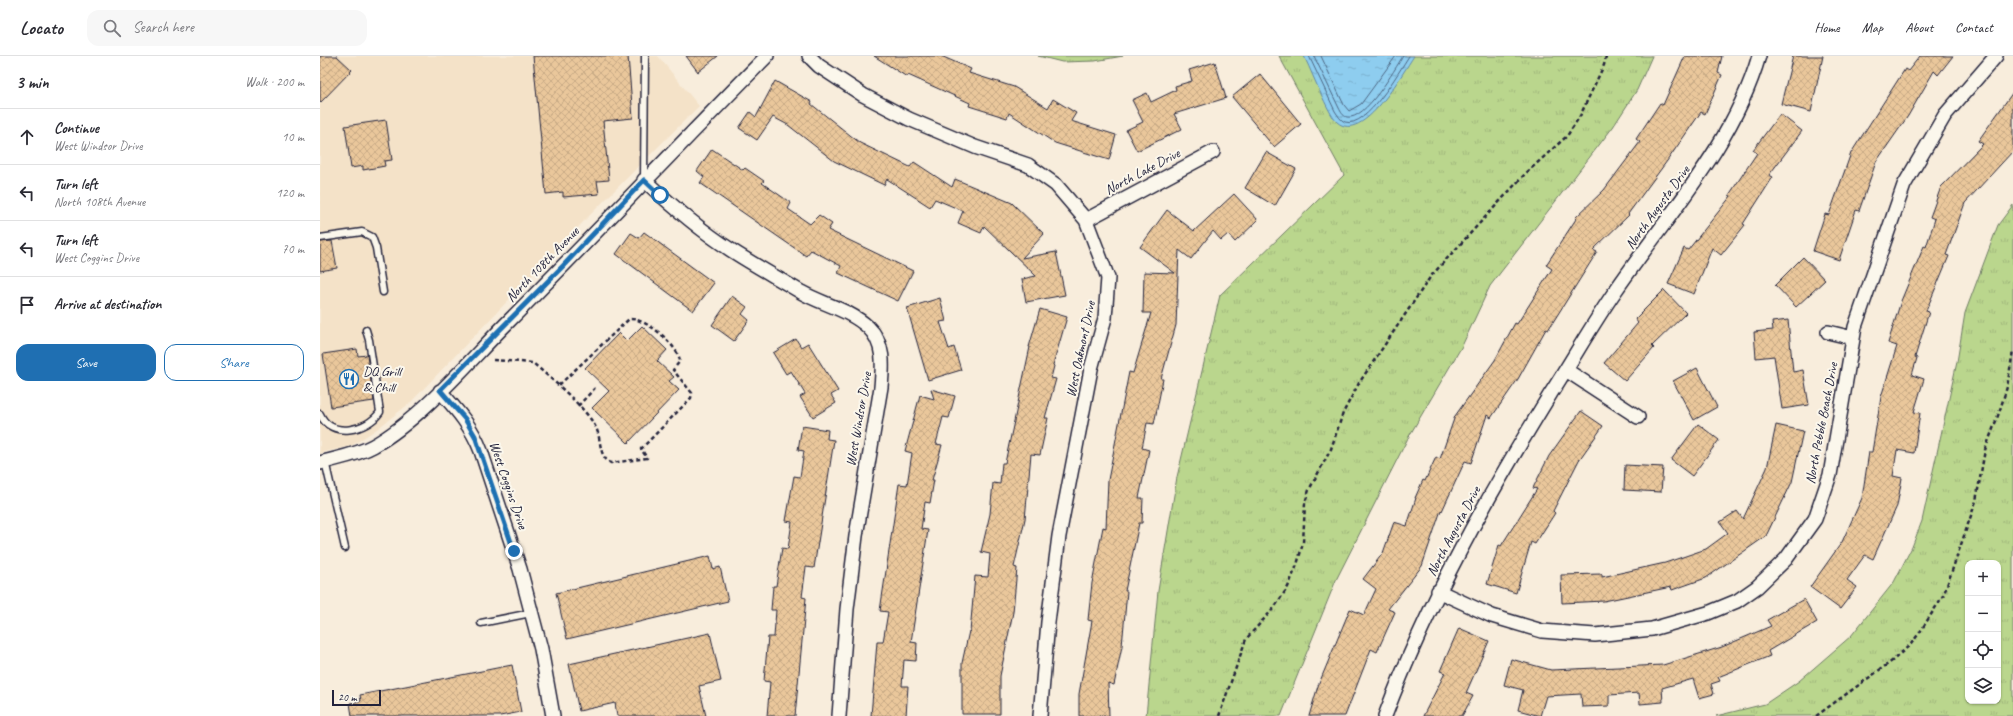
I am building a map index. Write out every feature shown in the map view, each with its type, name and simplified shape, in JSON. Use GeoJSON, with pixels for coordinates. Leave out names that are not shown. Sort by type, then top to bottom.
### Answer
{"type":"FeatureCollection","features":[{"type":"Feature","properties":{"kind":"street","name":"North 108th Avenue"},"geometry":{"type":"LineString","coordinates":[[323,462],[372,447],[405,423],[440,390],[558,271],[644,180],[766,56]]}},
{"type":"Feature","properties":{"kind":"street","name":"West Oakmont Drive"},"geometry":{"type":"LineString","coordinates":[[809,56],[819,66],[863,95],[909,120],[975,147],[1028,165],[1056,185],[1086,220],[1108,278],[1105,318],[1091,369],[1059,536],[1048,622],[1040,716]]}},
{"type":"Feature","properties":{"kind":"street","name":"North Augusta Drive"},"geometry":{"type":"LineString","coordinates":[[1386,716],[1404,665],[1438,591],[1501,475],[1616,290],[1716,152],[1754,75],[1759,56]]}},
{"type":"Feature","properties":{"kind":"street","name":"North Pebble Beach Drive"},"geometry":{"type":"LineString","coordinates":[[1438,591],[1492,616],[1542,631],[1595,635],[1652,629],[1708,613],[1737,601],[1757,587],[1786,558],[1815,519],[1830,475],[1853,338],[1904,185],[1945,115],[1996,56]]}},
{"type":"Feature","properties":{"kind":"street","name":"North Lake Drive"},"geometry":{"type":"LineString","coordinates":[[1086,220],[1214,152]]}},
{"type":"Feature","properties":{"kind":"street","name":"West Windsor Drive"},"geometry":{"type":"LineString","coordinates":[[644,180],[693,223],[731,250],[808,296],[851,316],[868,328],[880,344],[884,365],[856,536],[847,609],[838,716]]}},
{"type":"Feature","properties":{"kind":"street"},"geometry":{"type":"LineString","coordinates":[[1828,332],[1853,338]]}},
{"type":"Feature","properties":{"kind":"street"},"geometry":{"type":"LineString","coordinates":[[1566,370],[1638,417]]}},
{"type":"Feature","properties":{"kind":"street","name":"West Coggins Drive"},"geometry":{"type":"LineString","coordinates":[[440,390],[465,419],[475,436],[514,551],[541,650],[553,716]]}},
{"type":"Feature","properties":{"kind":"lane"},"geometry":{"type":"LineString","coordinates":[[644,180],[645,56]]}},
{"type":"Feature","properties":{"kind":"lane"},"geometry":{"type":"LineString","coordinates":[[320,238],[362,232],[372,237],[376,248],[384,292]]}},
{"type":"Feature","properties":{"kind":"lane"},"geometry":{"type":"LineString","coordinates":[[320,414],[326,424],[332,428],[342,430],[356,428],[370,422],[380,412],[369,340],[366,330]]}},
{"type":"Feature","properties":{"kind":"lane"},"geometry":{"type":"LineString","coordinates":[[323,462],[345,548]]}},
{"type":"Feature","properties":{"kind":"lane"},"geometry":{"type":"LineString","coordinates":[[481,623],[531,613]]}},
{"type":"Feature","properties":{"kind":"path"},"geometry":{"type":"LineString","coordinates":[[1219,716],[1246,639],[1274,608],[1288,587],[1297,565],[1302,542],[1305,503],[1309,490],[1331,449],[1343,413],[1359,383],[1431,276],[1525,174],[1567,136],[1580,116],[1604,65],[1606,56]]}},
{"type":"Feature","properties":{"kind":"path"},"geometry":{"type":"LineString","coordinates":[[488,360],[533,363],[578,406],[597,429],[604,457],[606,461],[611,463],[647,458],[641,449],[691,398],[692,393],[673,370],[680,361],[678,352],[648,324],[635,318],[629,319],[558,386]]}},
{"type":"Feature","properties":{"kind":"path"},"geometry":{"type":"LineString","coordinates":[[1816,716],[1892,661],[1911,644],[1944,594],[1976,501],[1985,450],[2001,407],[2013,351]]}},
{"type":"Feature","properties":{"kind":"path"},"geometry":{"type":"LineString","coordinates":[[578,406],[595,388]]}},
{"type":"Feature","properties":{"kind":"shaded area"},"geometry":{"type":"Polygon","coordinates":[[[320,56],[658,56],[699,106],[587,218],[410,403],[377,429],[351,446],[320,453],[320,56]]]}},
{"type":"Feature","properties":{"kind":"green space"},"geometry":{"type":"Polygon","coordinates":[[[1038,56],[1123,56],[1095,61],[1062,62],[1038,56]]]}},
{"type":"Feature","properties":{"kind":"green space"},"geometry":{"type":"Polygon","coordinates":[[[1279,56],[1652,56],[1637,90],[1613,127],[1490,286],[1462,346],[1408,438],[1336,580],[1281,716],[1146,716],[1158,591],[1177,477],[1220,295],[1344,175],[1279,56]]]}},
{"type":"Feature","properties":{"kind":"green space"},"geometry":{"type":"Polygon","coordinates":[[[2013,205],[2013,716],[1716,716],[1765,704],[1799,681],[1851,636],[1894,582],[1912,547],[1922,521],[1957,362],[1965,313],[1998,225],[2013,205]]]}},
{"type":"Feature","properties":{"kind":"water"},"geometry":{"type":"Polygon","coordinates":[[[1304,56],[1414,56],[1381,104],[1358,124],[1347,126],[1337,122],[1333,117],[1324,101],[1304,56]]]}},
{"type":"Feature","properties":{"kind":"building"},"geometry":{"type":"Polygon","coordinates":[[[320,56],[337,56],[352,70],[320,103],[320,56]]]}},
{"type":"Feature","properties":{"kind":"building"},"geometry":{"type":"Polygon","coordinates":[[[533,56],[628,56],[633,118],[603,121],[609,180],[597,181],[599,194],[563,197],[563,192],[546,194],[533,56]]]}},
{"type":"Feature","properties":{"kind":"building"},"geometry":{"type":"Polygon","coordinates":[[[686,56],[718,56],[698,72],[686,56]]]}},
{"type":"Feature","properties":{"kind":"building"},"geometry":{"type":"Polygon","coordinates":[[[874,56],[941,56],[971,69],[969,73],[1014,87],[1048,108],[1053,99],[1076,113],[1071,121],[1116,135],[1109,160],[1055,143],[1009,113],[1007,118],[969,106],[970,103],[908,75],[907,77],[874,56]]]}},
{"type":"Feature","properties":{"kind":"building"},"geometry":{"type":"Polygon","coordinates":[[[1685,56],[1722,56],[1718,73],[1722,75],[1705,114],[1701,112],[1628,214],[1629,215],[1593,250],[1597,252],[1548,330],[1546,329],[1518,379],[1491,418],[1487,415],[1471,463],[1465,461],[1442,511],[1441,510],[1422,566],[1388,609],[1395,612],[1377,652],[1371,649],[1345,716],[1309,716],[1318,686],[1350,609],[1364,615],[1376,589],[1363,579],[1383,553],[1394,522],[1407,526],[1415,498],[1436,457],[1440,459],[1455,416],[1495,360],[1515,323],[1517,324],[1552,269],[1546,265],[1576,219],[1575,218],[1604,190],[1640,142],[1636,139],[1660,103],[1663,105],[1685,56]]]}},
{"type":"Feature","properties":{"kind":"building"},"geometry":{"type":"Polygon","coordinates":[[[1793,56],[1823,56],[1811,112],[1781,104],[1793,56]]]}},
{"type":"Feature","properties":{"kind":"building"},"geometry":{"type":"Polygon","coordinates":[[[1920,56],[1953,56],[1938,75],[1934,71],[1908,116],[1876,162],[1859,211],[1856,210],[1839,260],[1813,251],[1825,214],[1829,215],[1851,153],[1905,69],[1908,71],[1920,56]]]}},
{"type":"Feature","properties":{"kind":"building"},"geometry":{"type":"Polygon","coordinates":[[[1215,62],[1226,98],[1174,114],[1182,129],[1137,151],[1126,130],[1143,122],[1132,100],[1147,93],[1151,102],[1176,90],[1175,86],[1192,81],[1189,70],[1215,62]]]}},
{"type":"Feature","properties":{"kind":"building"},"geometry":{"type":"Polygon","coordinates":[[[1260,74],[1301,124],[1274,147],[1232,97],[1260,74]]]}},
{"type":"Feature","properties":{"kind":"building"},"geometry":{"type":"Polygon","coordinates":[[[775,81],[812,102],[811,104],[860,143],[910,167],[914,162],[952,187],[955,179],[1012,203],[1044,234],[1022,258],[1056,252],[1065,295],[1026,302],[1022,279],[1036,276],[984,226],[981,233],[958,223],[963,211],[935,199],[930,207],[887,179],[884,185],[834,161],[788,125],[773,117],[757,140],[739,128],[750,112],[756,117],[775,81]]]}},
{"type":"Feature","properties":{"kind":"building"},"geometry":{"type":"Polygon","coordinates":[[[2013,92],[2013,151],[1965,203],[1946,255],[1949,256],[1926,311],[1929,312],[1915,357],[1917,358],[1912,375],[1924,379],[1914,412],[1920,413],[1914,453],[1897,450],[1893,476],[1902,478],[1897,506],[1873,559],[1865,555],[1847,580],[1857,587],[1840,609],[1810,587],[1842,542],[1862,498],[1869,452],[1872,452],[1881,397],[1897,346],[1888,343],[1901,301],[1924,246],[1926,247],[1935,219],[1930,217],[1941,187],[1983,144],[1978,141],[2013,92]]]}},
{"type":"Feature","properties":{"kind":"building"},"geometry":{"type":"Polygon","coordinates":[[[1780,114],[1802,131],[1769,175],[1773,177],[1743,224],[1745,225],[1721,255],[1712,248],[1694,294],[1668,284],[1684,248],[1688,250],[1731,196],[1729,195],[1757,153],[1753,150],[1780,114]]]}},
{"type":"Feature","properties":{"kind":"building"},"geometry":{"type":"Polygon","coordinates":[[[386,120],[392,160],[384,161],[385,166],[363,170],[363,166],[351,168],[345,126],[386,120]]]}},
{"type":"Feature","properties":{"kind":"building"},"geometry":{"type":"Polygon","coordinates":[[[712,149],[743,170],[745,168],[764,181],[762,183],[791,203],[788,209],[810,224],[819,215],[832,224],[828,230],[913,271],[898,301],[838,273],[841,266],[811,250],[806,256],[700,183],[704,177],[697,171],[712,149]]]}},
{"type":"Feature","properties":{"kind":"building"},"geometry":{"type":"Polygon","coordinates":[[[1266,152],[1296,169],[1275,206],[1245,188],[1266,152]]]}},
{"type":"Feature","properties":{"kind":"building"},"geometry":{"type":"Polygon","coordinates":[[[1234,194],[1258,220],[1235,242],[1228,234],[1221,240],[1213,231],[1191,259],[1179,250],[1176,325],[1161,379],[1163,379],[1154,424],[1147,423],[1142,448],[1149,450],[1139,498],[1143,498],[1142,523],[1139,523],[1125,591],[1127,591],[1122,646],[1114,685],[1108,683],[1109,716],[1079,716],[1079,694],[1092,621],[1088,620],[1092,583],[1103,527],[1106,528],[1108,480],[1129,372],[1133,373],[1151,313],[1143,313],[1144,272],[1175,273],[1140,247],[1167,210],[1194,231],[1234,194]]]}},
{"type":"Feature","properties":{"kind":"building"},"geometry":{"type":"Polygon","coordinates":[[[644,232],[714,283],[693,311],[616,254],[631,233],[639,238],[644,232]]]}},
{"type":"Feature","properties":{"kind":"building"},"geometry":{"type":"Polygon","coordinates":[[[332,241],[337,268],[320,271],[320,242],[332,241]]]}},
{"type":"Feature","properties":{"kind":"building"},"geometry":{"type":"Polygon","coordinates":[[[1803,257],[1825,280],[1796,307],[1775,285],[1803,257]]]}},
{"type":"Feature","properties":{"kind":"building"},"geometry":{"type":"Polygon","coordinates":[[[1664,290],[1686,313],[1652,346],[1654,348],[1625,381],[1604,363],[1638,323],[1635,319],[1664,290]]]}},
{"type":"Feature","properties":{"kind":"building"},"geometry":{"type":"Polygon","coordinates":[[[732,296],[747,307],[742,314],[749,320],[734,341],[712,325],[732,296]]]}},
{"type":"Feature","properties":{"kind":"building"},"geometry":{"type":"Polygon","coordinates":[[[940,298],[946,321],[940,322],[949,349],[954,347],[961,370],[928,380],[907,308],[940,298]]]}},
{"type":"Feature","properties":{"kind":"building"},"geometry":{"type":"Polygon","coordinates":[[[1040,309],[1067,317],[1053,365],[1051,378],[1056,379],[1045,418],[1048,418],[1040,455],[1031,454],[1025,519],[1014,567],[1017,568],[1013,612],[1000,676],[1000,714],[962,714],[962,663],[969,631],[970,632],[975,576],[988,577],[990,554],[981,552],[990,514],[993,483],[1000,484],[1002,463],[1005,463],[1029,347],[1040,309]]]}},
{"type":"Feature","properties":{"kind":"building"},"geometry":{"type":"Polygon","coordinates":[[[1788,320],[1793,372],[1803,370],[1809,405],[1782,409],[1774,356],[1756,358],[1754,332],[1773,330],[1772,322],[1788,320]]]}},
{"type":"Feature","properties":{"kind":"building"},"geometry":{"type":"Polygon","coordinates":[[[642,326],[667,350],[657,361],[674,377],[669,381],[679,390],[628,443],[592,408],[609,391],[585,368],[619,333],[627,341],[642,326]]]}},
{"type":"Feature","properties":{"kind":"building"},"geometry":{"type":"Polygon","coordinates":[[[796,339],[801,347],[808,343],[838,391],[831,395],[836,403],[813,417],[800,397],[805,394],[791,371],[786,374],[773,353],[796,339]]]}},
{"type":"Feature","properties":{"kind":"building","name":"DQ Grill & Chill"},"geometry":{"type":"Polygon","coordinates":[[[357,349],[358,356],[367,355],[374,401],[331,407],[323,354],[357,349]]]}},
{"type":"Feature","properties":{"kind":"building"},"geometry":{"type":"Polygon","coordinates":[[[1697,368],[1717,407],[1694,420],[1673,381],[1697,368]]]}},
{"type":"Feature","properties":{"kind":"building"},"geometry":{"type":"Polygon","coordinates":[[[931,389],[955,396],[949,418],[943,417],[936,444],[942,445],[932,480],[934,480],[930,503],[925,502],[921,529],[928,530],[911,642],[917,643],[916,661],[904,660],[902,686],[908,686],[906,716],[871,716],[877,642],[883,642],[888,612],[880,611],[899,484],[907,485],[912,453],[905,451],[920,395],[934,399],[931,389]]]}},
{"type":"Feature","properties":{"kind":"building"},"geometry":{"type":"Polygon","coordinates":[[[1581,411],[1603,426],[1579,460],[1553,511],[1555,513],[1535,544],[1531,542],[1516,593],[1487,584],[1499,545],[1501,546],[1537,489],[1533,488],[1549,456],[1581,411]]]}},
{"type":"Feature","properties":{"kind":"building"},"geometry":{"type":"Polygon","coordinates":[[[1698,424],[1719,440],[1692,476],[1671,460],[1698,424]]]}},
{"type":"Feature","properties":{"kind":"building"},"geometry":{"type":"Polygon","coordinates":[[[1776,425],[1803,431],[1792,482],[1766,536],[1706,578],[1672,590],[1671,587],[1604,601],[1562,603],[1561,575],[1602,574],[1602,577],[1665,563],[1706,549],[1728,533],[1720,522],[1737,511],[1743,519],[1767,468],[1776,425]]]}},
{"type":"Feature","properties":{"kind":"building"},"geometry":{"type":"Polygon","coordinates":[[[802,426],[828,430],[827,439],[834,440],[814,568],[806,567],[802,597],[806,598],[795,716],[767,716],[770,682],[764,681],[768,637],[774,637],[776,610],[771,610],[773,586],[776,586],[782,548],[788,549],[792,522],[786,521],[794,476],[800,477],[804,451],[798,450],[802,426]]]}},
{"type":"Feature","properties":{"kind":"building"},"geometry":{"type":"Polygon","coordinates":[[[1625,465],[1663,467],[1661,492],[1624,490],[1625,465]]]}},
{"type":"Feature","properties":{"kind":"building"},"geometry":{"type":"Polygon","coordinates":[[[710,556],[713,569],[720,567],[728,601],[567,639],[556,593],[710,556]]]}},
{"type":"Feature","properties":{"kind":"building"},"geometry":{"type":"Polygon","coordinates":[[[1804,599],[1817,622],[1768,651],[1770,656],[1718,677],[1720,681],[1711,684],[1714,694],[1699,698],[1693,679],[1662,688],[1663,702],[1640,704],[1639,693],[1609,695],[1609,706],[1582,707],[1581,694],[1546,696],[1540,716],[1518,710],[1523,690],[1504,685],[1511,659],[1551,670],[1663,665],[1722,647],[1771,626],[1767,620],[1804,599]]]}},
{"type":"Feature","properties":{"kind":"building"},"geometry":{"type":"Polygon","coordinates":[[[1459,628],[1489,641],[1466,693],[1473,696],[1462,716],[1423,716],[1445,673],[1440,671],[1459,628]]]}},
{"type":"Feature","properties":{"kind":"building"},"geometry":{"type":"Polygon","coordinates":[[[710,633],[721,681],[699,686],[706,716],[617,716],[615,703],[579,711],[569,664],[710,633]]]}},
{"type":"Feature","properties":{"kind":"building"},"geometry":{"type":"Polygon","coordinates":[[[512,665],[521,712],[500,716],[352,716],[350,703],[361,701],[360,695],[512,665]]]}},
{"type":"Feature","properties":{"kind":"place","name":"DQ Grill & Chill"},"geometry":{"type":"Point","coordinates":[349,379]}},
{"type":"Feature","properties":{"kind":"route"},"geometry":{"type":"LineString","coordinates":[[514,551],[475,436],[465,419],[440,390],[563,266],[644,180],[660,195]]}}]}
